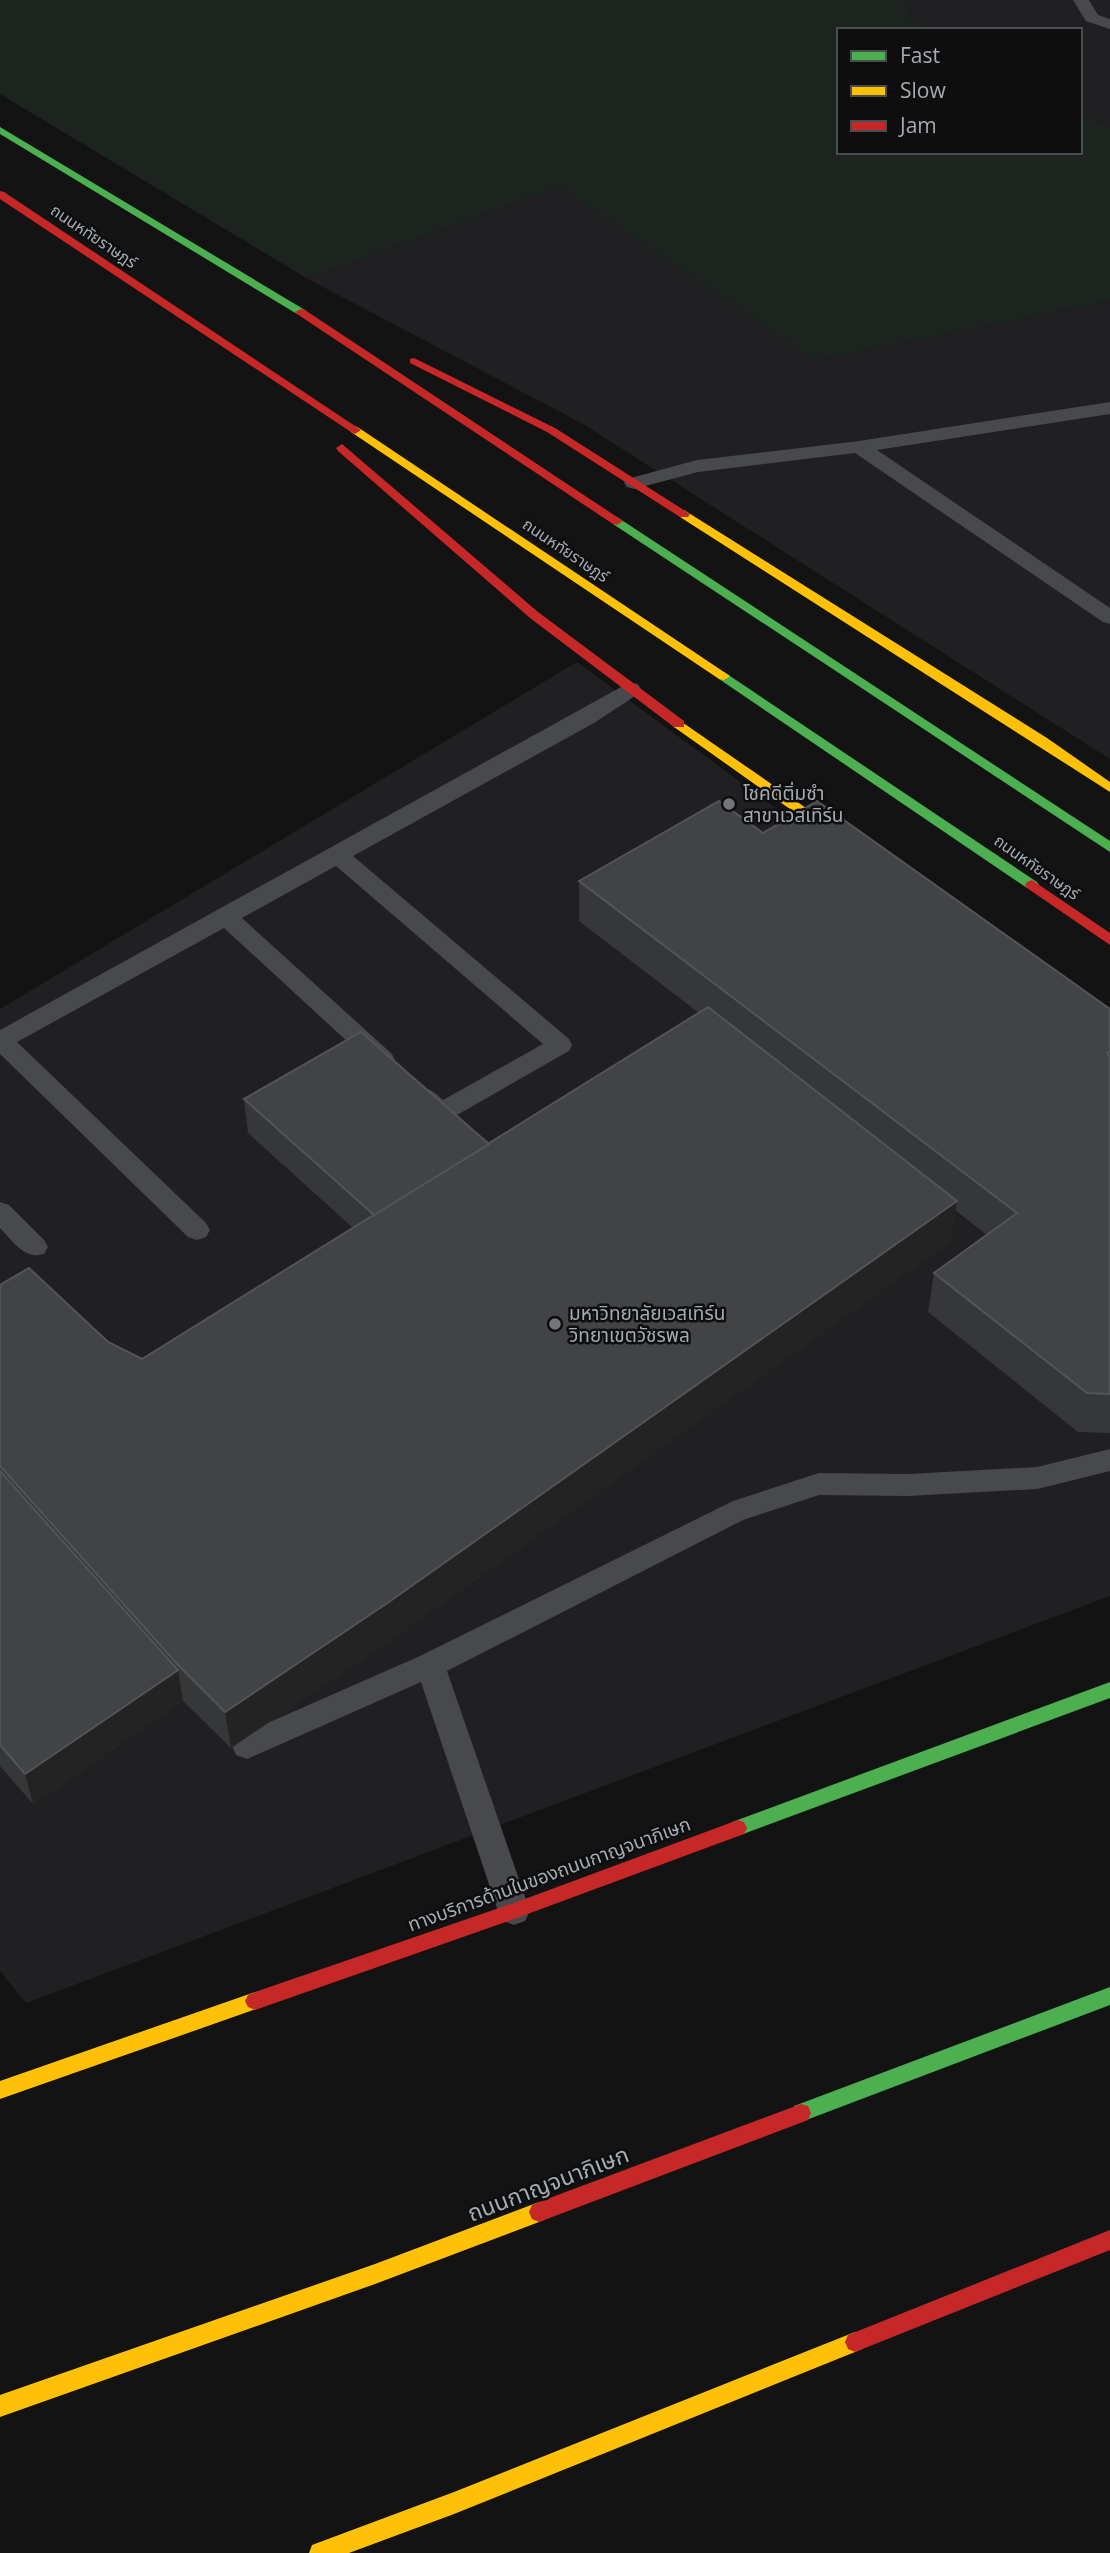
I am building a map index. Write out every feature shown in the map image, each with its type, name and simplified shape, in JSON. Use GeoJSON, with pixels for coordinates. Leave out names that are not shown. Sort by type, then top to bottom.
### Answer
{"type":"FeatureCollection","features":[{"type":"Feature","properties":{"kind":"main road"},"geometry":{"type":"LineString","coordinates":[[0,130],[258,284],[1110,847]]}},
{"type":"Feature","properties":{"kind":"main road","name":"ถนนหทัยราษฎร์"},"geometry":{"type":"LineString","coordinates":[[0,194],[915,804],[1110,940]]}},
{"type":"Feature","properties":{"kind":"main road"},"geometry":{"type":"LineString","coordinates":[[258,284],[380,345]]}},
{"type":"Feature","properties":{"kind":"main road"},"geometry":{"type":"LineString","coordinates":[[179,313],[296,410]]}},
{"type":"Feature","properties":{"kind":"main road"},"geometry":{"type":"LineString","coordinates":[[405,357],[551,430],[1042,741],[1110,788]]}},
{"type":"Feature","properties":{"kind":"main road"},"geometry":{"type":"LineString","coordinates":[[328,437],[414,508],[533,614],[630,689],[852,846]]}},
{"type":"Feature","properties":{"kind":"main road","name":"ทางบริการด้านในของถนนกาญจนาภิเษก"},"geometry":{"type":"LineString","coordinates":[[0,2090],[514,1911],[1110,1690]]}},
{"type":"Feature","properties":{"kind":"main road","name":"ถนนกาญจนาภิเษก"},"geometry":{"type":"LineString","coordinates":[[0,2406],[375,2274],[1110,1996]]}},
{"type":"Feature","properties":{"kind":"main road"},"geometry":{"type":"LineString","coordinates":[[320,2553],[454,2503],[1110,2240]]}},
{"type":"Feature","properties":{"kind":"lane"},"geometry":{"type":"LineString","coordinates":[[1081,0],[1092,18],[1110,24]]}},
{"type":"Feature","properties":{"kind":"lane"},"geometry":{"type":"LineString","coordinates":[[634,483],[697,466],[859,447],[1110,408]]}},
{"type":"Feature","properties":{"kind":"lane"},"geometry":{"type":"LineString","coordinates":[[859,447],[1110,618]]}},
{"type":"Feature","properties":{"kind":"lane"},"geometry":{"type":"LineString","coordinates":[[197,1230],[1,1041],[586,718],[630,689]]}},
{"type":"Feature","properties":{"kind":"lane"},"geometry":{"type":"LineString","coordinates":[[226,916],[441,1113],[560,1045],[339,856]]}},
{"type":"Feature","properties":{"kind":"lane"},"geometry":{"type":"LineString","coordinates":[[0,1212],[35,1247]]}},
{"type":"Feature","properties":{"kind":"lane"},"geometry":{"type":"LineString","coordinates":[[247,1746],[430,1665],[733,1512],[818,1485],[908,1485],[1037,1478],[1110,1460]]}},
{"type":"Feature","properties":{"kind":"lane"},"geometry":{"type":"LineString","coordinates":[[430,1665],[514,1911]]}},
{"type":"Feature","properties":{"kind":"shaded area"},"geometry":{"type":"Polygon","coordinates":[[[0,0],[908,0],[911,19],[928,28],[837,28],[837,154],[1082,154],[1082,111],[1110,127],[1110,301],[815,361],[559,187],[308,279],[0,94],[0,0]]]}},
{"type":"Feature","properties":{"kind":"shaded area"},"geometry":{"type":"Polygon","coordinates":[[[908,0],[1110,0],[1110,127],[1082,111],[1082,28],[928,28],[911,19],[908,0]]]}},
{"type":"Feature","properties":{"kind":"shaded area"},"geometry":{"type":"Polygon","coordinates":[[[559,187],[815,361],[1110,301],[1110,759],[583,424],[308,279],[559,187]]]}},
{"type":"Feature","properties":{"kind":"shaded area","name":"มหาวิทยาลัยเวสเทิร์น วิทยาเขตวัชรพล"},"geometry":{"type":"Polygon","coordinates":[[[577,662],[1110,1053],[1110,1596],[26,2003],[0,1971],[0,1009],[577,662]]]}},
{"type":"Feature","properties":{"kind":"building"},"geometry":{"type":"Polygon","coordinates":[[[719,801],[763,833],[817,801],[1110,1009],[1110,1051],[1107,1053],[1110,1056],[1110,1394],[1087,1393],[934,1273],[1017,1213],[579,881],[719,801]]]}},
{"type":"Feature","properties":{"kind":"building"},"geometry":{"type":"Polygon","coordinates":[[[708,1007],[957,1201],[386,1604],[225,1712],[177,1664],[0,1466],[0,1285],[29,1268],[108,1342],[142,1359],[708,1007]]]}},
{"type":"Feature","properties":{"kind":"building"},"geometry":{"type":"Polygon","coordinates":[[[361,1032],[489,1144],[374,1215],[244,1099],[361,1032]]]}},
{"type":"Feature","properties":{"kind":"building"},"geometry":{"type":"Polygon","coordinates":[[[0,1471],[178,1670],[25,1774],[0,1745],[0,1471]]]}},
{"type":"Feature","properties":{"kind":"traffic: fast"},"geometry":{"type":"LineString","coordinates":[[0,130],[301,312]]}},
{"type":"Feature","properties":{"kind":"traffic: fast"},"geometry":{"type":"LineString","coordinates":[[617,521],[1110,847]]}},
{"type":"Feature","properties":{"kind":"traffic: fast"},"geometry":{"type":"LineString","coordinates":[[724,676],[1032,885]]}},
{"type":"Feature","properties":{"kind":"traffic: fast"},"geometry":{"type":"LineString","coordinates":[[738,1828],[1110,1690]]}},
{"type":"Feature","properties":{"kind":"traffic: fast"},"geometry":{"type":"LineString","coordinates":[[801,2113],[1110,1996]]}},
{"type":"Feature","properties":{"kind":"traffic: slow"},"geometry":{"type":"LineString","coordinates":[[355,430],[724,676]]}},
{"type":"Feature","properties":{"kind":"traffic: slow"},"geometry":{"type":"LineString","coordinates":[[684,514],[1042,741],[1110,788]]}},
{"type":"Feature","properties":{"kind":"traffic: slow"},"geometry":{"type":"LineString","coordinates":[[679,724],[843,840]]}},
{"type":"Feature","properties":{"kind":"traffic: slow"},"geometry":{"type":"LineString","coordinates":[[0,2090],[255,2001]]}},
{"type":"Feature","properties":{"kind":"traffic: slow"},"geometry":{"type":"LineString","coordinates":[[0,2406],[375,2274],[539,2212]]}},
{"type":"Feature","properties":{"kind":"traffic: slow"},"geometry":{"type":"LineString","coordinates":[[320,2553],[454,2503],[855,2342]]}},
{"type":"Feature","properties":{"kind":"traffic: jam"},"geometry":{"type":"LineString","coordinates":[[0,194],[355,430]]}},
{"type":"Feature","properties":{"kind":"traffic: jam"},"geometry":{"type":"LineString","coordinates":[[301,312],[617,521]]}},
{"type":"Feature","properties":{"kind":"traffic: jam"},"geometry":{"type":"LineString","coordinates":[[414,361],[551,430],[684,514]]}},
{"type":"Feature","properties":{"kind":"traffic: jam"},"geometry":{"type":"LineString","coordinates":[[342,448],[534,615],[679,724]]}},
{"type":"Feature","properties":{"kind":"traffic: jam"},"geometry":{"type":"LineString","coordinates":[[1032,885],[1110,940]]}},
{"type":"Feature","properties":{"kind":"traffic: jam"},"geometry":{"type":"LineString","coordinates":[[255,2001],[514,1911],[738,1828]]}},
{"type":"Feature","properties":{"kind":"traffic: jam"},"geometry":{"type":"LineString","coordinates":[[539,2212],[801,2113]]}},
{"type":"Feature","properties":{"kind":"traffic: jam"},"geometry":{"type":"LineString","coordinates":[[855,2342],[1110,2240]]}},
{"type":"Feature","properties":{"kind":"place","name":"โชคดีติ่มซำ สาขาเวสเทิร์น"},"geometry":{"type":"Point","coordinates":[729,804]}},
{"type":"Feature","properties":{"kind":"place","name":"มหาวิทยาลัยเวสเทิร์น วิทยาเขตวัชรพล"},"geometry":{"type":"Point","coordinates":[555,1324]}}]}
